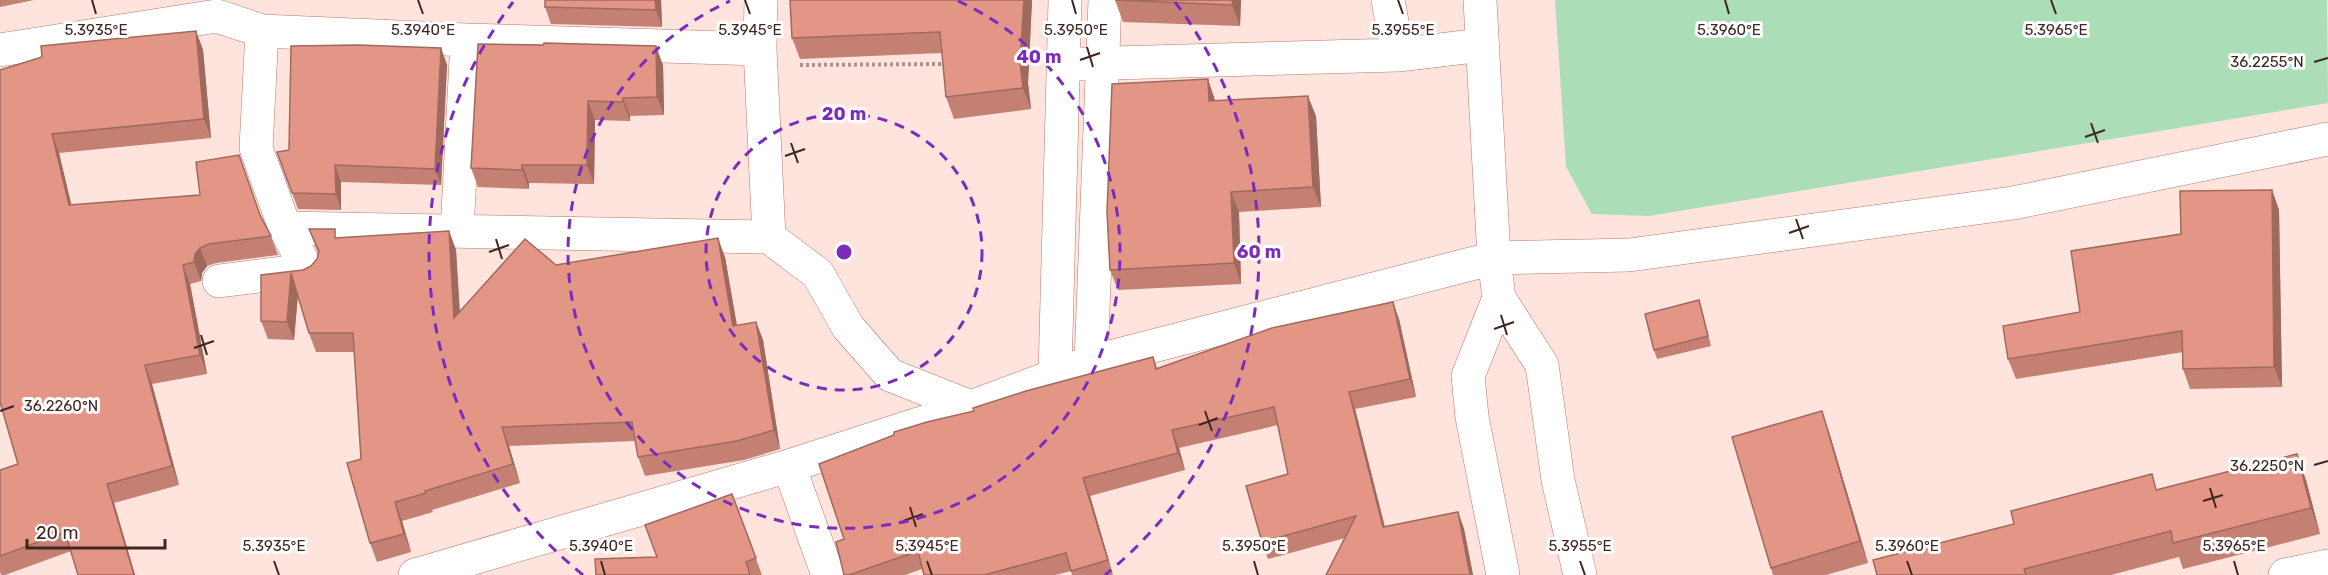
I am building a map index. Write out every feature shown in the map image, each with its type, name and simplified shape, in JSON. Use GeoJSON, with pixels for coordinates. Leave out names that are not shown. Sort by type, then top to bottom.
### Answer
{"type":"FeatureCollection","features":[{"type":"Feature","properties":{"kind":"street"},"geometry":{"type":"LineString","coordinates":[[761,0],[760,49],[769,237]]}},
{"type":"Feature","properties":{"kind":"street"},"geometry":{"type":"LineString","coordinates":[[1055,375],[1065,0]]}},
{"type":"Feature","properties":{"kind":"street"},"geometry":{"type":"LineString","coordinates":[[1091,362],[1105,0]]}},
{"type":"Feature","properties":{"kind":"street"},"geometry":{"type":"LineString","coordinates":[[1388,0],[1398,55]]}},
{"type":"Feature","properties":{"kind":"street"},"geometry":{"type":"LineString","coordinates":[[1480,0],[1494,258],[1499,298],[1542,365],[1558,480],[1580,575]]}},
{"type":"Feature","properties":{"kind":"street"},"geometry":{"type":"LineString","coordinates":[[0,50],[218,8],[262,31],[760,49]]}},
{"type":"Feature","properties":{"kind":"street"},"geometry":{"type":"LineString","coordinates":[[219,281],[307,270],[285,228],[256,148],[262,31]]}},
{"type":"Feature","properties":{"kind":"street"},"geometry":{"type":"LineString","coordinates":[[458,231],[467,40]]}},
{"type":"Feature","properties":{"kind":"street"},"geometry":{"type":"LineString","coordinates":[[1064,64],[1398,55],[1482,45]]}},
{"type":"Feature","properties":{"kind":"street"},"geometry":{"type":"LineString","coordinates":[[415,575],[789,466],[971,407],[1091,362],[1494,258],[1629,255],[2013,203],[2328,139]]}},
{"type":"Feature","properties":{"kind":"street"},"geometry":{"type":"LineString","coordinates":[[285,228],[769,237],[818,274],[848,327],[890,375],[971,407]]}},
{"type":"Feature","properties":{"kind":"street"},"geometry":{"type":"LineString","coordinates":[[1499,298],[1468,376],[1472,417],[1503,575]]}},
{"type":"Feature","properties":{"kind":"street"},"geometry":{"type":"LineString","coordinates":[[789,466],[828,575]]}},
{"type":"Feature","properties":{"kind":"street"},"geometry":{"type":"LineString","coordinates":[[2285,575],[2328,566]]}},
{"type":"Feature","properties":{"kind":"path"},"geometry":{"type":"LineString","coordinates":[[760,49],[798,65],[948,64]]}},
{"type":"Feature","properties":{"kind":"green space"},"geometry":{"type":"Polygon","coordinates":[[[1555,0],[2327,0],[2328,103],[1649,216],[1592,214],[1566,167],[1555,0]]]}},
{"type":"Feature","properties":{"kind":"building"},"geometry":{"type":"Polygon","coordinates":[[[545,0],[655,0],[656,10],[545,7],[545,0]]]}},
{"type":"Feature","properties":{"kind":"building"},"geometry":{"type":"Polygon","coordinates":[[[790,0],[1024,0],[1020,62],[1023,88],[946,97],[940,32],[792,38],[790,0]]]}},
{"type":"Feature","properties":{"kind":"building"},"geometry":{"type":"Polygon","coordinates":[[[1115,0],[1233,0],[1232,5],[1115,0]]]}},
{"type":"Feature","properties":{"kind":"building"},"geometry":{"type":"Polygon","coordinates":[[[196,31],[204,119],[52,134],[69,205],[200,195],[196,162],[239,155],[260,215],[271,236],[209,244],[200,248],[195,254],[194,262],[183,265],[200,355],[145,365],[172,466],[107,484],[134,575],[78,575],[65,532],[0,556],[0,470],[18,464],[0,402],[0,70],[42,57],[41,46],[196,31]]]}},
{"type":"Feature","properties":{"kind":"building"},"geometry":{"type":"Polygon","coordinates":[[[544,43],[656,46],[657,97],[623,98],[623,102],[588,101],[587,165],[522,165],[522,170],[471,168],[478,44],[543,45],[544,43]]]}},
{"type":"Feature","properties":{"kind":"building"},"geometry":{"type":"Polygon","coordinates":[[[358,45],[441,48],[435,169],[335,165],[336,194],[292,193],[277,152],[289,150],[291,46],[358,45]]]}},
{"type":"Feature","properties":{"kind":"building"},"geometry":{"type":"Polygon","coordinates":[[[1208,79],[1209,101],[1308,96],[1313,187],[1231,192],[1234,263],[1110,270],[1107,212],[1112,84],[1208,79]]]}},
{"type":"Feature","properties":{"kind":"building"},"geometry":{"type":"Polygon","coordinates":[[[2272,190],[2274,367],[2183,369],[2182,331],[2008,359],[2003,326],[2080,312],[2071,251],[2181,234],[2180,191],[2272,190]]]}},
{"type":"Feature","properties":{"kind":"building"},"geometry":{"type":"Polygon","coordinates":[[[309,229],[335,229],[335,238],[449,231],[454,318],[525,239],[556,265],[718,238],[733,326],[756,322],[774,430],[737,441],[638,457],[632,422],[502,427],[513,464],[395,502],[404,534],[370,543],[347,463],[361,459],[353,333],[309,333],[291,273],[287,322],[261,321],[261,275],[303,270],[311,266],[317,259],[319,251],[309,229]]]}},
{"type":"Feature","properties":{"kind":"building"},"geometry":{"type":"Polygon","coordinates":[[[1699,300],[1708,336],[1654,350],[1645,314],[1699,300]]]}},
{"type":"Feature","properties":{"kind":"building"},"geometry":{"type":"Polygon","coordinates":[[[1393,302],[1410,379],[1349,392],[1383,527],[1458,512],[1470,575],[1326,575],[1356,516],[1262,542],[1246,486],[1288,474],[1274,407],[1172,430],[1178,453],[1083,478],[1108,560],[1071,571],[1066,553],[984,575],[924,575],[918,551],[844,575],[836,542],[844,539],[819,464],[894,435],[894,432],[974,411],[973,408],[1026,391],[1153,357],[1156,369],[1272,328],[1393,302]]]}},
{"type":"Feature","properties":{"kind":"building"},"geometry":{"type":"Polygon","coordinates":[[[1822,411],[1860,541],[1771,568],[1732,437],[1822,411]]]}},
{"type":"Feature","properties":{"kind":"building"},"geometry":{"type":"Polygon","coordinates":[[[2297,454],[2311,508],[2173,543],[2171,531],[2024,569],[2026,575],[1877,575],[1873,560],[2014,524],[2011,511],[2152,474],[2156,490],[2297,454]]]}},
{"type":"Feature","properties":{"kind":"building"},"geometry":{"type":"Polygon","coordinates":[[[732,494],[756,558],[746,562],[750,575],[596,575],[595,559],[657,557],[645,525],[732,494]]]}}]}
